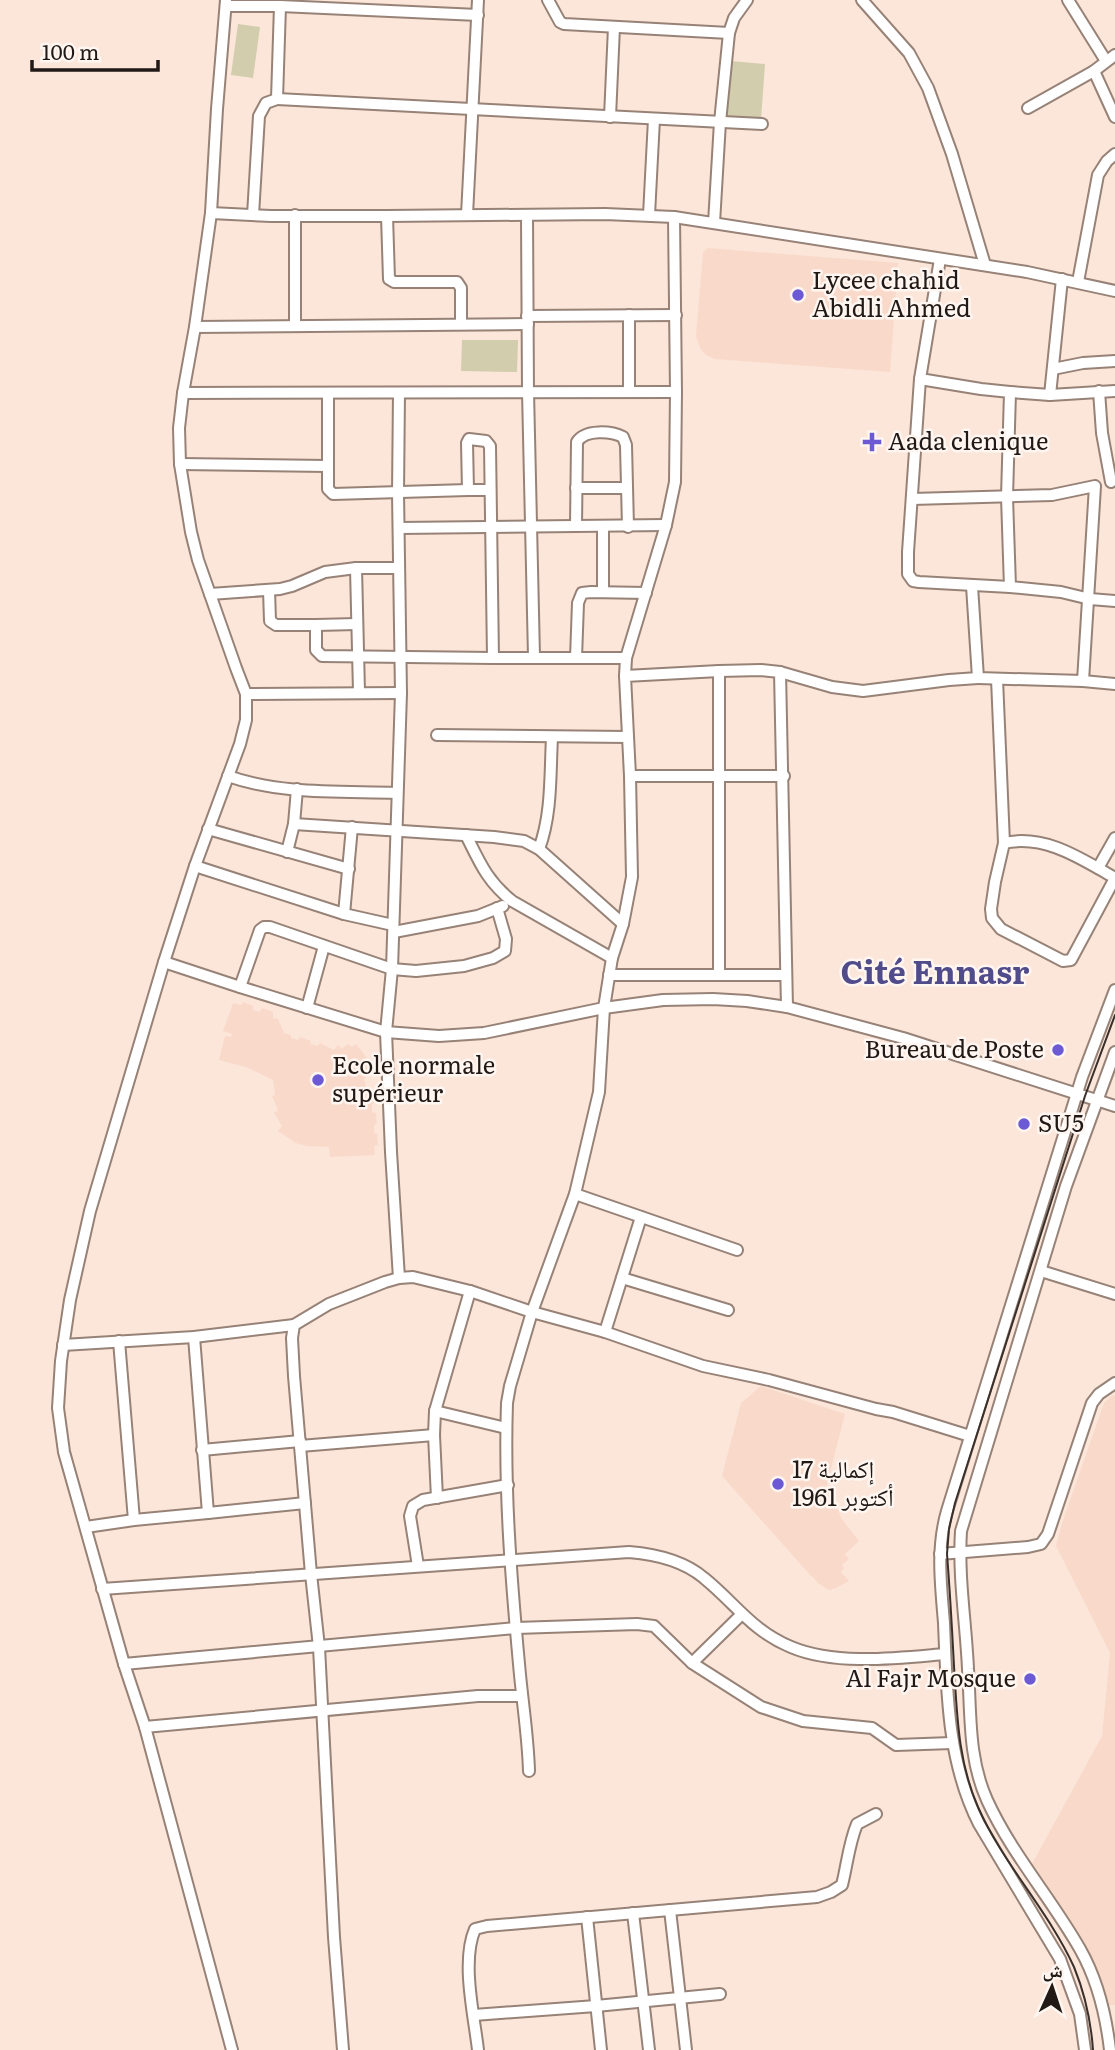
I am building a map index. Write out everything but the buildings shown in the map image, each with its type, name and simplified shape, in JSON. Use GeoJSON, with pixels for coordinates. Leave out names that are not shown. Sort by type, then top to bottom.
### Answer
{"type":"FeatureCollection","features":[{"type":"Feature","properties":{"kind":"street"},"geometry":{"type":"LineString","coordinates":[[467,215],[478,0]]}},
{"type":"Feature","properties":{"kind":"street"},"geometry":{"type":"LineString","coordinates":[[548,0],[563,24],[729,33]]}},
{"type":"Feature","properties":{"kind":"street"},"geometry":{"type":"LineString","coordinates":[[862,0],[909,53],[928,88],[952,154],[985,265]]}},
{"type":"Feature","properties":{"kind":"street"},"geometry":{"type":"LineString","coordinates":[[1028,108],[1094,71],[1110,58],[1068,0]]}},
{"type":"Feature","properties":{"kind":"street"},"geometry":{"type":"LineString","coordinates":[[714,223],[729,33],[734,18],[745,1]]}},
{"type":"Feature","properties":{"kind":"street"},"geometry":{"type":"LineString","coordinates":[[232,2050],[145,1727],[124,1664],[64,1452],[58,1408],[63,1345],[90,1211],[164,962],[246,720],[246,694],[191,532],[180,464],[179,428],[183,393],[211,213],[226,3],[478,15]]}},
{"type":"Feature","properties":{"kind":"street"},"geometry":{"type":"LineString","coordinates":[[277,99],[280,6]]}},
{"type":"Feature","properties":{"kind":"street"},"geometry":{"type":"LineString","coordinates":[[610,117],[614,27]]}},
{"type":"Feature","properties":{"kind":"street"},"geometry":{"type":"LineString","coordinates":[[1094,71],[1115,117]]}},
{"type":"Feature","properties":{"kind":"street"},"geometry":{"type":"LineString","coordinates":[[253,215],[259,116],[266,103],[277,99],[762,124]]}},
{"type":"Feature","properties":{"kind":"street"},"geometry":{"type":"LineString","coordinates":[[649,215],[654,119]]}},
{"type":"Feature","properties":{"kind":"street"},"geometry":{"type":"LineString","coordinates":[[1078,282],[1098,175],[1115,154]]}},
{"type":"Feature","properties":{"kind":"street"},"geometry":{"type":"LineString","coordinates":[[211,213],[674,217],[985,265],[1115,291]]}},
{"type":"Feature","properties":{"kind":"street"},"geometry":{"type":"LineString","coordinates":[[295,215],[295,326]]}},
{"type":"Feature","properties":{"kind":"street"},"geometry":{"type":"LineString","coordinates":[[527,215],[534,657]]}},
{"type":"Feature","properties":{"kind":"street"},"geometry":{"type":"LineString","coordinates":[[387,216],[389,279],[394,282],[457,282],[461,288],[461,324]]}},
{"type":"Feature","properties":{"kind":"street"},"geometry":{"type":"LineString","coordinates":[[529,1771],[509,1559],[506,1428],[510,1386],[532,1312],[575,1194],[599,1092],[604,1008],[609,975],[632,877],[626,659],[666,525],[676,465],[674,217]]}},
{"type":"Feature","properties":{"kind":"street"},"geometry":{"type":"LineString","coordinates":[[940,259],[920,379],[908,561],[911,580],[1061,592],[1115,601]]}},
{"type":"Feature","properties":{"kind":"street"},"geometry":{"type":"LineString","coordinates":[[1050,395],[1062,279]]}},
{"type":"Feature","properties":{"kind":"street"},"geometry":{"type":"LineString","coordinates":[[629,315],[629,392]]}},
{"type":"Feature","properties":{"kind":"street"},"geometry":{"type":"LineString","coordinates":[[195,327],[461,324],[676,315]]}},
{"type":"Feature","properties":{"kind":"street"},"geometry":{"type":"LineString","coordinates":[[1053,369],[1083,363],[1115,361]]}},
{"type":"Feature","properties":{"kind":"street"},"geometry":{"type":"LineString","coordinates":[[920,379],[981,390],[1050,395],[1115,391]]}},
{"type":"Feature","properties":{"kind":"street"},"geometry":{"type":"LineString","coordinates":[[912,499],[1060,495],[1113,481],[1102,433],[1099,391]]}},
{"type":"Feature","properties":{"kind":"street"},"geometry":{"type":"LineString","coordinates":[[183,393],[676,392]]}},
{"type":"Feature","properties":{"kind":"street"},"geometry":{"type":"LineString","coordinates":[[1010,392],[1007,497],[1010,587]]}},
{"type":"Feature","properties":{"kind":"street"},"geometry":{"type":"LineString","coordinates":[[399,393],[401,693],[392,969],[386,1032],[399,1278]]}},
{"type":"Feature","properties":{"kind":"street"},"geometry":{"type":"LineString","coordinates":[[328,394],[328,489],[333,494],[490,490]]}},
{"type":"Feature","properties":{"kind":"street"},"geometry":{"type":"LineString","coordinates":[[576,526],[578,439],[587,434],[611,433],[625,441],[628,527]]}},
{"type":"Feature","properties":{"kind":"street"},"geometry":{"type":"LineString","coordinates":[[468,490],[467,443],[469,439],[486,441],[489,444],[493,658]]}},
{"type":"Feature","properties":{"kind":"street"},"geometry":{"type":"LineString","coordinates":[[180,464],[327,466]]}},
{"type":"Feature","properties":{"kind":"street"},"geometry":{"type":"LineString","coordinates":[[1083,681],[1095,486]]}},
{"type":"Feature","properties":{"kind":"street"},"geometry":{"type":"LineString","coordinates":[[576,488],[626,488]]}},
{"type":"Feature","properties":{"kind":"street"},"geometry":{"type":"LineString","coordinates":[[399,528],[666,525]]}},
{"type":"Feature","properties":{"kind":"street"},"geometry":{"type":"LineString","coordinates":[[603,526],[603,592]]}},
{"type":"Feature","properties":{"kind":"street"},"geometry":{"type":"LineString","coordinates":[[210,594],[292,586],[325,572],[356,568],[399,568]]}},
{"type":"Feature","properties":{"kind":"street"},"geometry":{"type":"LineString","coordinates":[[356,568],[359,692]]}},
{"type":"Feature","properties":{"kind":"street"},"geometry":{"type":"LineString","coordinates":[[972,586],[978,678]]}},
{"type":"Feature","properties":{"kind":"street"},"geometry":{"type":"LineString","coordinates":[[270,590],[269,615],[273,624],[357,624]]}},
{"type":"Feature","properties":{"kind":"street"},"geometry":{"type":"LineString","coordinates":[[576,658],[579,598],[582,593],[646,593]]}},
{"type":"Feature","properties":{"kind":"street"},"geometry":{"type":"LineString","coordinates":[[316,625],[316,650],[322,656],[626,659]]}},
{"type":"Feature","properties":{"kind":"street"},"geometry":{"type":"LineString","coordinates":[[625,676],[761,670],[780,672],[832,687],[863,691],[978,678],[1115,684]]}},
{"type":"Feature","properties":{"kind":"street"},"geometry":{"type":"LineString","coordinates":[[719,671],[719,975]]}},
{"type":"Feature","properties":{"kind":"street"},"geometry":{"type":"LineString","coordinates":[[780,672],[787,1007]]}},
{"type":"Feature","properties":{"kind":"street"},"geometry":{"type":"LineString","coordinates":[[997,679],[1004,843],[995,882],[992,918],[1001,929],[1063,961],[1069,961],[1115,878],[1070,852],[1045,844],[1019,841],[1004,843]]}},
{"type":"Feature","properties":{"kind":"street"},"geometry":{"type":"LineString","coordinates":[[246,694],[401,693]]}},
{"type":"Feature","properties":{"kind":"street"},"geometry":{"type":"LineString","coordinates":[[437,735],[627,737]]}},
{"type":"Feature","properties":{"kind":"street"},"geometry":{"type":"LineString","coordinates":[[539,849],[549,811],[552,737]]}},
{"type":"Feature","properties":{"kind":"street"},"geometry":{"type":"LineString","coordinates":[[228,776],[256,784],[297,789],[397,793]]}},
{"type":"Feature","properties":{"kind":"street"},"geometry":{"type":"LineString","coordinates":[[630,776],[783,776]]}},
{"type":"Feature","properties":{"kind":"street"},"geometry":{"type":"LineString","coordinates":[[287,852],[294,824],[297,789]]}},
{"type":"Feature","properties":{"kind":"street"},"geometry":{"type":"LineString","coordinates":[[294,824],[524,841],[539,849],[623,924]]}},
{"type":"Feature","properties":{"kind":"street"},"geometry":{"type":"LineString","coordinates":[[344,914],[352,828]]}},
{"type":"Feature","properties":{"kind":"street"},"geometry":{"type":"LineString","coordinates":[[208,829],[349,869]]}},
{"type":"Feature","properties":{"kind":"street"},"geometry":{"type":"LineString","coordinates":[[466,835],[486,875],[499,891],[612,958]]}},
{"type":"Feature","properties":{"kind":"street"},"geometry":{"type":"LineString","coordinates":[[1098,868],[1115,838]]}},
{"type":"Feature","properties":{"kind":"street"},"geometry":{"type":"LineString","coordinates":[[195,866],[393,928],[478,916],[512,901]]}},
{"type":"Feature","properties":{"kind":"street"},"geometry":{"type":"LineString","coordinates":[[240,988],[260,930],[264,927],[392,969],[438,970],[464,966],[500,954],[506,949],[497,908]]}},
{"type":"Feature","properties":{"kind":"street"},"geometry":{"type":"LineString","coordinates":[[307,1008],[324,946]]}},
{"type":"Feature","properties":{"kind":"street"},"geometry":{"type":"LineString","coordinates":[[164,962],[386,1032],[439,1036],[484,1032],[604,1008],[690,999],[747,1001],[787,1007],[903,1038],[1115,1106]]}},
{"type":"Feature","properties":{"kind":"street"},"geometry":{"type":"LineString","coordinates":[[609,975],[785,975]]}},
{"type":"Feature","properties":{"kind":"street"},"geometry":{"type":"LineString","coordinates":[[1085,2050],[1080,2014],[1063,1967],[978,1824],[960,1781],[952,1743],[940,1554],[942,1529],[970,1436],[1077,1094],[1115,990]]}},
{"type":"Feature","properties":{"kind":"street"},"geometry":{"type":"LineString","coordinates":[[1110,2050],[1110,2014],[1081,1950],[1005,1833],[979,1781],[970,1732],[960,1553],[961,1531],[1066,1186],[1115,1052]]}},
{"type":"Feature","properties":{"kind":"street"},"geometry":{"type":"LineString","coordinates":[[575,1194],[737,1250]]}},
{"type":"Feature","properties":{"kind":"street"},"geometry":{"type":"LineString","coordinates":[[605,1332],[641,1217]]}},
{"type":"Feature","properties":{"kind":"street"},"geometry":{"type":"LineString","coordinates":[[1041,1271],[1115,1294]]}},
{"type":"Feature","properties":{"kind":"street"},"geometry":{"type":"LineString","coordinates":[[63,1345],[194,1337],[294,1325],[329,1304],[399,1278],[413,1277],[470,1291],[605,1332],[703,1366],[893,1412],[970,1436]]}},
{"type":"Feature","properties":{"kind":"street"},"geometry":{"type":"LineString","coordinates":[[622,1278],[728,1310]]}},
{"type":"Feature","properties":{"kind":"street"},"geometry":{"type":"LineString","coordinates":[[437,1498],[435,1411],[470,1291]]}},
{"type":"Feature","properties":{"kind":"street"},"geometry":{"type":"LineString","coordinates":[[294,1325],[292,1338],[300,1444],[319,1647],[334,1937],[343,2050]]}},
{"type":"Feature","properties":{"kind":"street"},"geometry":{"type":"LineString","coordinates":[[194,1337],[208,1513]]}},
{"type":"Feature","properties":{"kind":"street"},"geometry":{"type":"LineString","coordinates":[[119,1341],[134,1520]]}},
{"type":"Feature","properties":{"kind":"street"},"geometry":{"type":"LineString","coordinates":[[940,1554],[1036,1546],[1044,1541],[1055,1516],[1092,1403],[1099,1394],[1115,1383]]}},
{"type":"Feature","properties":{"kind":"street"},"geometry":{"type":"LineString","coordinates":[[435,1411],[506,1428]]}},
{"type":"Feature","properties":{"kind":"street"},"geometry":{"type":"LineString","coordinates":[[202,1450],[434,1435]]}},
{"type":"Feature","properties":{"kind":"street"},"geometry":{"type":"LineString","coordinates":[[418,1566],[410,1516],[413,1506],[423,1500],[508,1485]]}},
{"type":"Feature","properties":{"kind":"street"},"geometry":{"type":"LineString","coordinates":[[86,1527],[305,1503]]}},
{"type":"Feature","properties":{"kind":"street"},"geometry":{"type":"LineString","coordinates":[[102,1588],[614,1552],[643,1553],[676,1563],[703,1576],[741,1615],[777,1640],[805,1652],[870,1660],[945,1654]]}},
{"type":"Feature","properties":{"kind":"street"},"geometry":{"type":"LineString","coordinates":[[692,1663],[741,1615]]}},
{"type":"Feature","properties":{"kind":"street"},"geometry":{"type":"LineString","coordinates":[[124,1664],[516,1628],[637,1623],[654,1626],[692,1663],[761,1707],[803,1721],[872,1728],[896,1745],[952,1743]]}},
{"type":"Feature","properties":{"kind":"street"},"geometry":{"type":"LineString","coordinates":[[145,1727],[478,1696],[522,1696]]}},
{"type":"Feature","properties":{"kind":"street"},"geometry":{"type":"LineString","coordinates":[[478,2050],[468,1960],[470,1941],[475,1929],[817,1897],[842,1885],[857,1824],[876,1814]]}},
{"type":"Feature","properties":{"kind":"street"},"geometry":{"type":"LineString","coordinates":[[670,1910],[686,2050]]}},
{"type":"Feature","properties":{"kind":"street"},"geometry":{"type":"LineString","coordinates":[[633,1913],[649,2050]]}},
{"type":"Feature","properties":{"kind":"street"},"geometry":{"type":"LineString","coordinates":[[587,1917],[601,2050]]}},
{"type":"Feature","properties":{"kind":"street"},"geometry":{"type":"LineString","coordinates":[[474,2015],[720,1994]]}},
{"type":"Feature","properties":{"kind":"shaded area"},"geometry":{"type":"Polygon","coordinates":[[[238,24],[260,27],[253,78],[231,75],[238,24]]]}},
{"type":"Feature","properties":{"kind":"shaded area"},"geometry":{"type":"Polygon","coordinates":[[[731,61],[765,64],[761,119],[727,117],[731,61]]]}},
{"type":"Feature","properties":{"kind":"shaded area","name":"Lycee chahid Abidli Ahmed"},"geometry":{"type":"Polygon","coordinates":[[[708,248],[898,263],[890,372],[715,359],[706,355],[696,336],[703,252],[708,248]]]}},
{"type":"Feature","properties":{"kind":"shaded area"},"geometry":{"type":"Polygon","coordinates":[[[462,340],[518,340],[517,372],[461,371],[462,340]]]}},
{"type":"Feature","properties":{"kind":"shaded area","name":"Ecole normale supérieur"},"geometry":{"type":"Polygon","coordinates":[[[243,1002],[253,1006],[253,1010],[260,1012],[262,1008],[273,1012],[273,1018],[278,1019],[284,1033],[291,1035],[291,1038],[298,1040],[300,1037],[311,1041],[310,1044],[318,1046],[320,1043],[334,1050],[338,1045],[342,1049],[348,1044],[352,1047],[356,1044],[368,1059],[365,1062],[372,1073],[364,1079],[367,1091],[374,1095],[372,1112],[376,1113],[374,1133],[377,1134],[378,1145],[374,1146],[375,1155],[330,1157],[329,1147],[296,1143],[278,1131],[282,1126],[274,1113],[278,1110],[272,1096],[275,1095],[273,1080],[246,1067],[219,1060],[225,1036],[231,1037],[232,1034],[223,1031],[233,1003],[241,1005],[243,1002]]]}},
{"type":"Feature","properties":{"kind":"shaded area","name":"إكمالية 17 أكتوبر 1961"},"geometry":{"type":"Polygon","coordinates":[[[761,1386],[845,1414],[825,1492],[833,1494],[841,1518],[859,1541],[845,1554],[849,1559],[842,1565],[844,1568],[841,1572],[849,1581],[836,1588],[829,1590],[818,1583],[722,1476],[741,1403],[761,1386]]]}},
{"type":"Feature","properties":{"kind":"shaded area"},"geometry":{"type":"Polygon","coordinates":[[[1113,1395],[1115,2005],[1107,2005],[1055,1900],[1032,1864],[1102,1736],[1110,1653],[1056,1546],[1104,1403],[1113,1395]]]}},
{"type":"Feature","properties":{"kind":"tram line"},"geometry":{"type":"LineString","coordinates":[[1093,2050],[1087,2008],[1074,1967],[1052,1926],[988,1828],[971,1790],[962,1755],[958,1720],[947,1554],[955,1503],[1085,1096],[1115,1015]]}},
{"type":"Feature","properties":{"kind":"place","name":"Lycee chahid Abidli Ahmed"},"geometry":{"type":"Point","coordinates":[798,295]}},
{"type":"Feature","properties":{"kind":"place","name":"Aada clenique"},"geometry":{"type":"Point","coordinates":[872,442]}},
{"type":"Feature","properties":{"kind":"place","name":"Bureau de Poste"},"geometry":{"type":"Point","coordinates":[1058,1050]}},
{"type":"Feature","properties":{"kind":"place","name":"Ecole normale supérieur"},"geometry":{"type":"Point","coordinates":[318,1080]}},
{"type":"Feature","properties":{"kind":"place","name":"SU5"},"geometry":{"type":"Point","coordinates":[1024,1124]}},
{"type":"Feature","properties":{"kind":"place","name":"إكمالية 17 أكتوبر 1961"},"geometry":{"type":"Point","coordinates":[778,1484]}},
{"type":"Feature","properties":{"kind":"place","name":"Al Fajr Mosque"},"geometry":{"type":"Point","coordinates":[1030,1679]}},
{"type":"Feature","properties":{"kind":"district","name":"Cité Ennasr"},"geometry":{"type":"Point","coordinates":[935,973]}}]}
